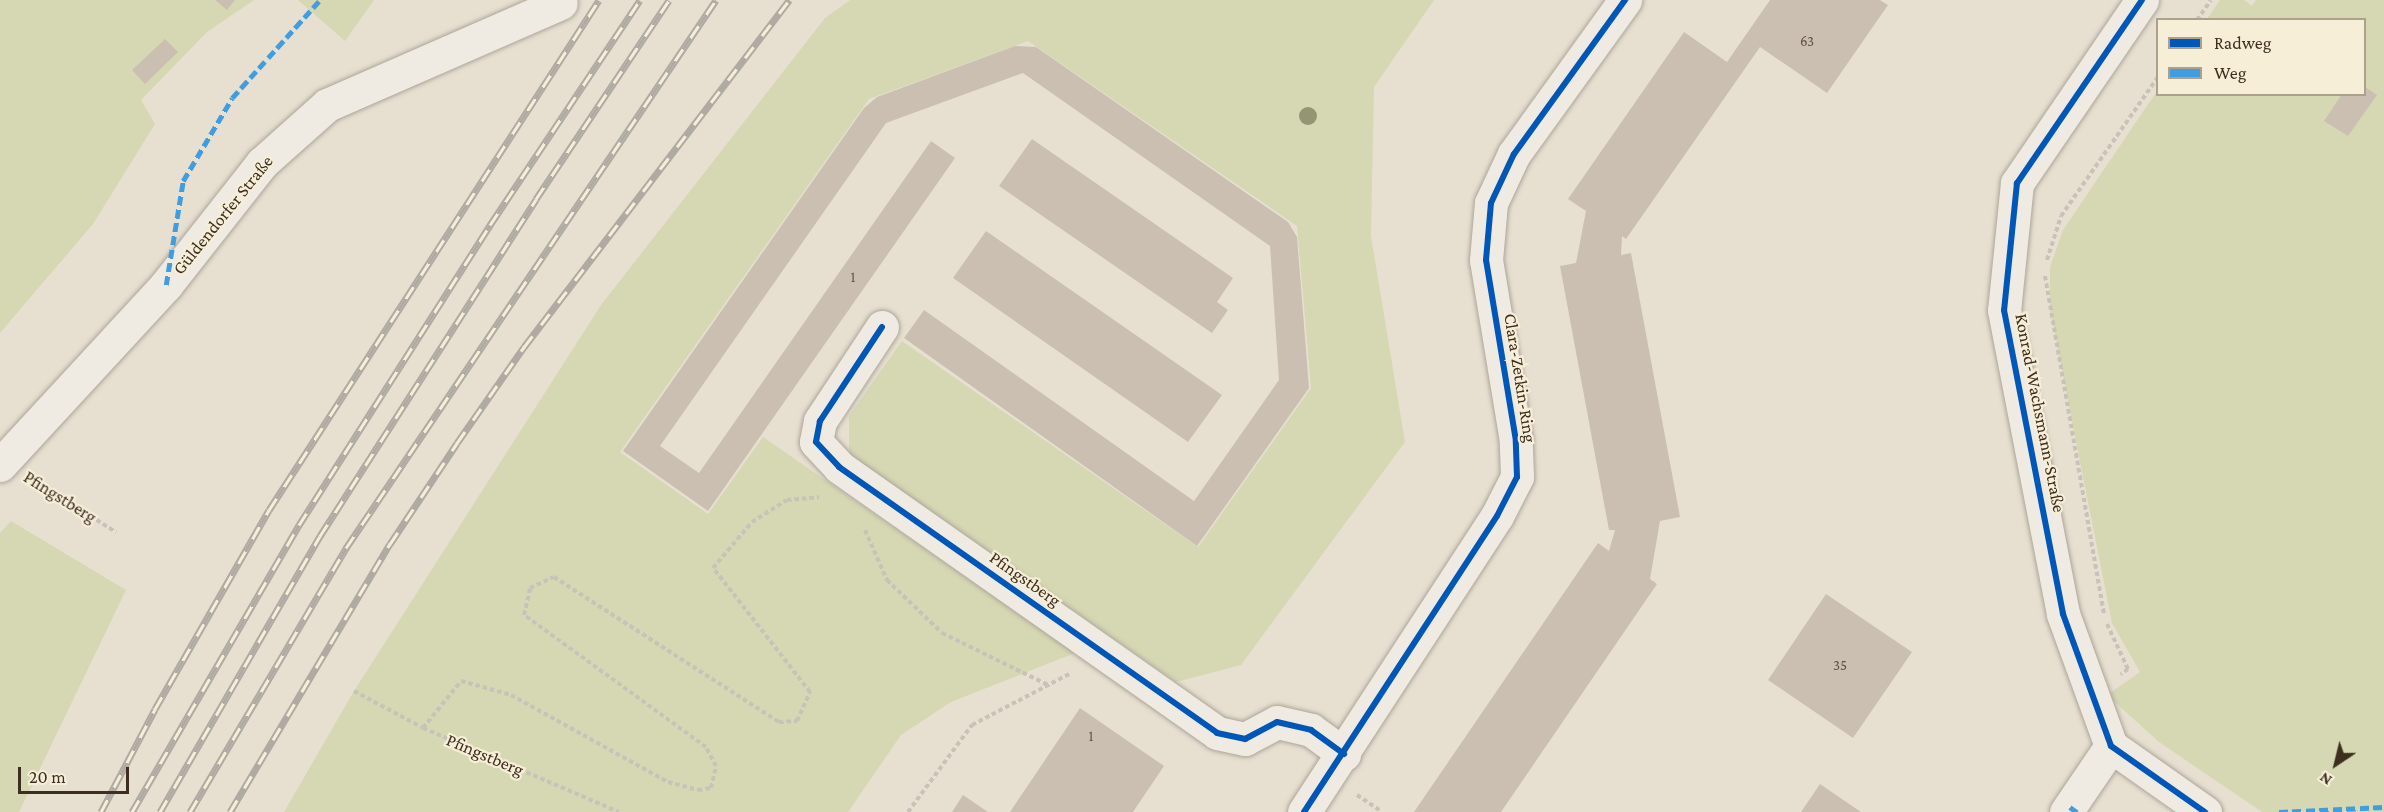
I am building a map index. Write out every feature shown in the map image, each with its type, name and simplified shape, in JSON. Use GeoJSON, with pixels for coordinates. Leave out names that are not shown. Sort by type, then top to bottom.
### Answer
{"type":"FeatureCollection","features":[{"type":"Feature","properties":{"kind":"street","name":"Clara-Zetkin-Ring"},"geometry":{"type":"LineString","coordinates":[[1304,812],[1344,754],[1497,516],[1517,477],[1516,441],[1486,260],[1491,203],[1514,154],[1625,0]]}},
{"type":"Feature","properties":{"kind":"street","name":"Konrad-Wachsmann-Straße"},"geometry":{"type":"LineString","coordinates":[[2111,746],[2063,614],[2004,310],[2018,183],[2142,0]]}},
{"type":"Feature","properties":{"kind":"street","name":"Güldendorfer Straße"},"geometry":{"type":"LineString","coordinates":[[2,463],[166,285],[262,163],[327,105],[561,3]]}},
{"type":"Feature","properties":{"kind":"street","name":"Pfingstberg"},"geometry":{"type":"LineString","coordinates":[[882,327],[820,421],[816,442],[839,467],[1217,733],[1245,739],[1277,722],[1311,730],[1344,754]]}},
{"type":"Feature","properties":{"kind":"street"},"geometry":{"type":"LineString","coordinates":[[2066,812],[2111,746],[2205,812]]}},
{"type":"Feature","properties":{"kind":"path"},"geometry":{"type":"LineString","coordinates":[[2198,18],[2211,0]]}},
{"type":"Feature","properties":{"kind":"path"},"geometry":{"type":"LineString","coordinates":[[2091,692],[2128,669],[2104,616],[2044,270],[2061,216],[2156,77]]}},
{"type":"Feature","properties":{"kind":"path"},"geometry":{"type":"LineString","coordinates":[[423,728],[461,681],[511,695],[668,782],[698,790],[711,788],[716,766],[706,747],[524,615],[530,588],[554,577],[779,722],[797,721],[810,692],[713,568],[752,522],[787,500],[831,496]]}},
{"type":"Feature","properties":{"kind":"path"},"geometry":{"type":"LineString","coordinates":[[862,524],[887,580],[942,633],[1048,685]]}},
{"type":"Feature","properties":{"kind":"path"},"geometry":{"type":"LineString","coordinates":[[908,812],[972,725],[1106,654]]}},
{"type":"Feature","properties":{"kind":"green space"},"geometry":{"type":"Polygon","coordinates":[[[0,0],[254,0],[207,32],[141,100],[155,124],[93,224],[0,333],[0,0]]]}},
{"type":"Feature","properties":{"kind":"green space"},"geometry":{"type":"Polygon","coordinates":[[[298,0],[374,0],[345,41],[298,0]]]}},
{"type":"Feature","properties":{"kind":"green space"},"geometry":{"type":"Polygon","coordinates":[[[850,0],[1434,0],[1374,87],[1371,236],[1405,442],[1241,665],[1176,682],[849,454],[849,416],[902,341],[1198,547],[1311,388],[1297,226],[1028,41],[869,99],[620,452],[708,514],[763,437],[1075,653],[951,702],[901,735],[848,812],[284,812],[354,691],[601,305],[825,18],[850,0]]]}},
{"type":"Feature","properties":{"kind":"green space"},"geometry":{"type":"Polygon","coordinates":[[[2220,0],[2244,0],[2252,6],[2256,0],[2384,0],[2384,812],[2262,812],[2159,742],[2107,695],[2140,672],[2112,623],[2050,310],[2050,267],[2063,230],[2156,92],[2156,96],[2366,96],[2366,18],[2208,18],[2220,0]]]}},
{"type":"Feature","properties":{"kind":"green space"},"geometry":{"type":"Polygon","coordinates":[[[11,521],[126,590],[19,812],[0,812],[0,533],[11,521]]]}},
{"type":"Feature","properties":{"kind":"building"},"geometry":{"type":"Polygon","coordinates":[[[215,0],[235,0],[227,10],[215,0]]]}},
{"type":"Feature","properties":{"kind":"building"},"geometry":{"type":"Polygon","coordinates":[[[1770,0],[1880,0],[1888,5],[1827,93],[1760,47],[1626,239],[1622,236],[1621,255],[1631,253],[1680,517],[1660,521],[1650,579],[1657,584],[1501,812],[1414,812],[1598,543],[1609,551],[1615,530],[1609,530],[1560,266],[1576,263],[1586,211],[1568,199],[1684,32],[1727,62],[1770,0]]]}},
{"type":"Feature","properties":{"kind":"building"},"geometry":{"type":"Polygon","coordinates":[[[165,39],[178,52],[145,84],[132,70],[165,39]]]}},
{"type":"Feature","properties":{"kind":"building"},"geometry":{"type":"Polygon","coordinates":[[[1015,46],[1036,47],[1288,222],[1297,237],[1309,388],[1197,546],[904,338],[924,310],[1194,501],[1279,380],[1270,246],[1023,73],[886,123],[660,446],[699,473],[931,141],[955,158],[708,511],[623,451],[864,108],[877,97],[1015,46]]]}},
{"type":"Feature","properties":{"kind":"building"},"geometry":{"type":"Polygon","coordinates":[[[2366,87],[2377,95],[2348,136],[2324,121],[2341,96],[2366,96],[2366,87]]]}},
{"type":"Feature","properties":{"kind":"building"},"geometry":{"type":"Polygon","coordinates":[[[1032,139],[1233,278],[1217,302],[1228,310],[1212,333],[999,186],[1032,139]]]}},
{"type":"Feature","properties":{"kind":"building"},"geometry":{"type":"Polygon","coordinates":[[[986,231],[1222,395],[1188,442],[953,278],[986,231]]]}},
{"type":"Feature","properties":{"kind":"building"},"geometry":{"type":"Polygon","coordinates":[[[1826,594],[1912,652],[1853,738],[1768,680],[1826,594]]]}},
{"type":"Feature","properties":{"kind":"building"},"geometry":{"type":"Polygon","coordinates":[[[1080,708],[1164,766],[1133,812],[1010,812],[1080,708]]]}},
{"type":"Feature","properties":{"kind":"building"},"geometry":{"type":"Polygon","coordinates":[[[1820,784],[1861,812],[1801,812],[1820,784]]]}},
{"type":"Feature","properties":{"kind":"building"},"geometry":{"type":"Polygon","coordinates":[[[963,795],[988,812],[952,812],[963,795]]]}},
{"type":"Feature","properties":{"kind":"railway"},"geometry":{"type":"LineString","coordinates":[[101,812],[155,709],[269,510],[599,0]]}},
{"type":"Feature","properties":{"kind":"railway"},"geometry":{"type":"LineString","coordinates":[[132,812],[299,525],[490,225],[640,0]]}},
{"type":"Feature","properties":{"kind":"railway"},"geometry":{"type":"LineString","coordinates":[[160,812],[320,536],[536,199],[669,0]]}},
{"type":"Feature","properties":{"kind":"railway"},"geometry":{"type":"LineString","coordinates":[[190,812],[346,548],[716,0]]}},
{"type":"Feature","properties":{"kind":"railway"},"geometry":{"type":"LineString","coordinates":[[230,812],[390,544],[457,443],[524,347],[789,0]]}},
{"type":"Feature","properties":{"kind":"marked path"},"geometry":{"type":"LineString","coordinates":[[166,285],[183,181],[232,98],[320,0]]}},
{"type":"Feature","properties":{"kind":"marked path"},"geometry":{"type":"LineString","coordinates":[[2070,807],[2077,812]]}},
{"type":"Feature","properties":{"kind":"marked path"},"geometry":{"type":"LineString","coordinates":[[2279,812],[2384,807]]}},
{"type":"Feature","properties":{"kind":"cycle path"},"geometry":{"type":"LineString","coordinates":[[1304,812],[1497,516],[1517,477],[1516,441],[1486,260],[1491,203],[1514,154],[1625,0]]}},
{"type":"Feature","properties":{"kind":"cycle path"},"geometry":{"type":"LineString","coordinates":[[2142,0],[2017,183],[2004,310],[2063,614],[2111,746],[2205,812]]}},
{"type":"Feature","properties":{"kind":"cycle path"},"geometry":{"type":"LineString","coordinates":[[882,327],[820,421],[816,442],[839,467],[1217,733],[1245,739],[1277,722],[1311,730],[1344,754]]}}]}
